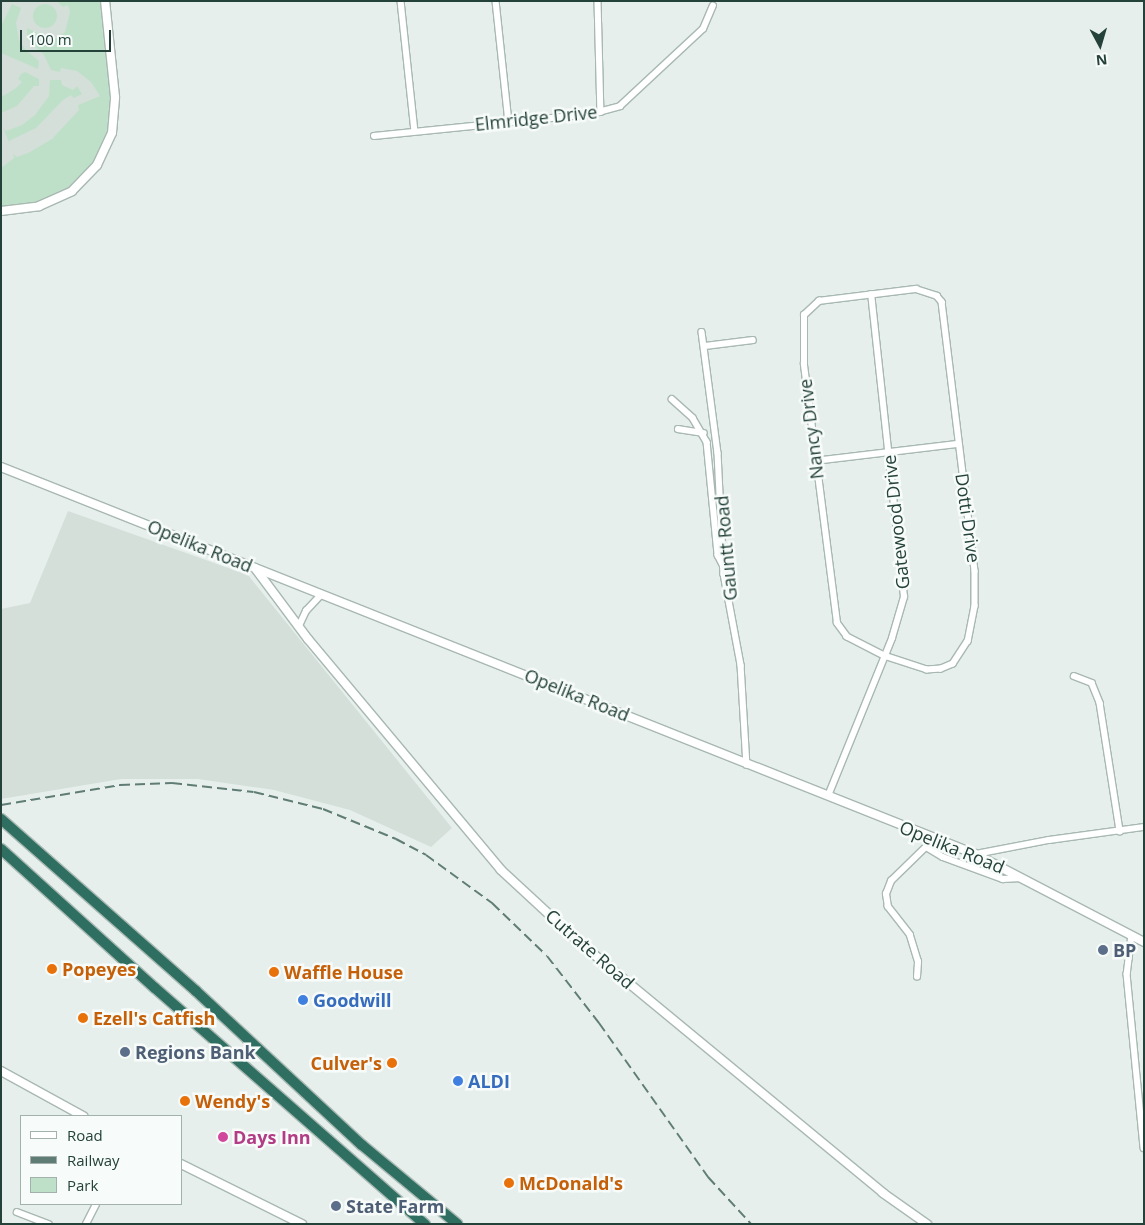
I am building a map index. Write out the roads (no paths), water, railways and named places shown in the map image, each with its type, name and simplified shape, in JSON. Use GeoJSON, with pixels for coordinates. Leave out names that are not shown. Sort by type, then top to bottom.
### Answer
{"type":"FeatureCollection","features":[{"type":"Feature","properties":{"kind":"highway"},"geometry":{"type":"LineString","coordinates":[[1,819],[196,992],[362,1144],[457,1224]]}},
{"type":"Feature","properties":{"kind":"highway"},"geometry":{"type":"LineString","coordinates":[[1,849],[174,1005],[425,1224]]}},
{"type":"Feature","properties":{"kind":"street"},"geometry":{"type":"LineString","coordinates":[[1,211],[39,206],[72,191],[97,165],[112,133],[115,97],[105,1]]}},
{"type":"Feature","properties":{"kind":"street"},"geometry":{"type":"LineString","coordinates":[[400,1],[415,131]]}},
{"type":"Feature","properties":{"kind":"street"},"geometry":{"type":"LineString","coordinates":[[496,1],[509,122]]}},
{"type":"Feature","properties":{"kind":"street"},"geometry":{"type":"LineString","coordinates":[[598,1],[601,112]]}},
{"type":"Feature","properties":{"kind":"street","name":"Elmridge Drive"},"geometry":{"type":"LineString","coordinates":[[374,136],[601,112],[620,106],[703,29],[713,6]]}},
{"type":"Feature","properties":{"kind":"street","name":"Nancy Drive"},"geometry":{"type":"LineString","coordinates":[[884,656],[847,637],[837,623],[804,364],[804,315],[819,301],[916,289],[937,296]]}},
{"type":"Feature","properties":{"kind":"street","name":"Gatewood Drive"},"geometry":{"type":"LineString","coordinates":[[828,796],[884,656],[904,597],[871,294]]}},
{"type":"Feature","properties":{"kind":"street","name":"Dotti Drive"},"geometry":{"type":"LineString","coordinates":[[884,656],[927,670],[941,669],[954,664],[968,641],[975,606],[975,571],[958,444],[946,323],[942,302],[937,296]]}},
{"type":"Feature","properties":{"kind":"street","name":"Gauntt Road"},"geometry":{"type":"LineString","coordinates":[[702,332],[718,453],[724,565],[741,665],[747,764]]}},
{"type":"Feature","properties":{"kind":"street"},"geometry":{"type":"LineString","coordinates":[[705,346],[753,340]]}},
{"type":"Feature","properties":{"kind":"street"},"geometry":{"type":"LineString","coordinates":[[672,399],[688,412],[704,433],[712,470],[718,555],[724,565]]}},
{"type":"Feature","properties":{"kind":"street"},"geometry":{"type":"LineString","coordinates":[[678,430],[704,433]]}},
{"type":"Feature","properties":{"kind":"street"},"geometry":{"type":"LineString","coordinates":[[815,461],[958,444]]}},
{"type":"Feature","properties":{"kind":"street","name":"Opelika Road"},"geometry":{"type":"LineString","coordinates":[[1,467],[975,854],[1144,942]]}},
{"type":"Feature","properties":{"kind":"street","name":"Cutrate Road"},"geometry":{"type":"LineString","coordinates":[[255,568],[299,626],[454,817],[527,895],[828,1148],[927,1224]]}},
{"type":"Feature","properties":{"kind":"street"},"geometry":{"type":"LineString","coordinates":[[299,626],[306,611],[322,594]]}},
{"type":"Feature","properties":{"kind":"street"},"geometry":{"type":"LineString","coordinates":[[1074,676],[1092,683],[1098,696],[1120,831]]}},
{"type":"Feature","properties":{"kind":"street"},"geometry":{"type":"LineString","coordinates":[[975,854],[1144,828]]}},
{"type":"Feature","properties":{"kind":"street"},"geometry":{"type":"LineString","coordinates":[[917,977],[918,962],[910,935],[888,907],[886,894],[891,881],[928,848],[934,839]]}},
{"type":"Feature","properties":{"kind":"street"},"geometry":{"type":"LineString","coordinates":[[928,848],[943,857],[1003,879],[1023,878]]}},
{"type":"Feature","properties":{"kind":"street"},"geometry":{"type":"LineString","coordinates":[[1132,935],[1127,974],[1144,1148]]}},
{"type":"Feature","properties":{"kind":"street"},"geometry":{"type":"LineString","coordinates":[[1,1071],[81,1115]]}},
{"type":"Feature","properties":{"kind":"street"},"geometry":{"type":"LineString","coordinates":[[182,1164],[302,1224]]}},
{"type":"Feature","properties":{"kind":"street"},"geometry":{"type":"LineString","coordinates":[[86,1224],[96,1205]]}},
{"type":"Feature","properties":{"kind":"street"},"geometry":{"type":"LineString","coordinates":[[17,1212],[49,1224]]}},
{"type":"Feature","properties":{"kind":"railway"},"geometry":{"type":"LineString","coordinates":[[1,805],[120,785],[172,783],[254,792],[323,809],[396,839],[426,855],[492,903],[547,956],[599,1023],[708,1177],[751,1224]]}},
{"type":"Feature","properties":{"kind":"place","name":"BP"},"geometry":{"type":"Point","coordinates":[1103,950]}},
{"type":"Feature","properties":{"kind":"place","name":"Popeyes"},"geometry":{"type":"Point","coordinates":[52,969]}},
{"type":"Feature","properties":{"kind":"place","name":"Waffle House"},"geometry":{"type":"Point","coordinates":[274,972]}},
{"type":"Feature","properties":{"kind":"place","name":"Goodwill"},"geometry":{"type":"Point","coordinates":[303,1000]}},
{"type":"Feature","properties":{"kind":"place","name":"Ezell's Catfish"},"geometry":{"type":"Point","coordinates":[83,1018]}},
{"type":"Feature","properties":{"kind":"place","name":"Regions Bank"},"geometry":{"type":"Point","coordinates":[125,1052]}},
{"type":"Feature","properties":{"kind":"place","name":"Culver's"},"geometry":{"type":"Point","coordinates":[392,1063]}},
{"type":"Feature","properties":{"kind":"place","name":"ALDI"},"geometry":{"type":"Point","coordinates":[458,1081]}},
{"type":"Feature","properties":{"kind":"place","name":"Wendy's"},"geometry":{"type":"Point","coordinates":[185,1101]}},
{"type":"Feature","properties":{"kind":"place","name":"Days Inn"},"geometry":{"type":"Point","coordinates":[223,1137]}},
{"type":"Feature","properties":{"kind":"place","name":"McDonald's"},"geometry":{"type":"Point","coordinates":[509,1183]}},
{"type":"Feature","properties":{"kind":"place","name":"State Farm"},"geometry":{"type":"Point","coordinates":[336,1206]}}]}
